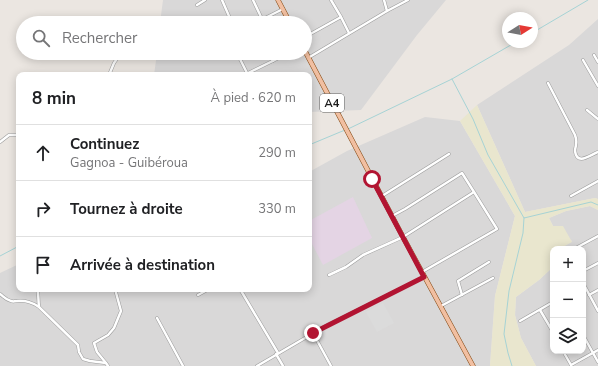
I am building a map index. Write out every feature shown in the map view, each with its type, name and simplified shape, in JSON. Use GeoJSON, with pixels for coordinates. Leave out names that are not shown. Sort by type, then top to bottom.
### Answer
{"type":"FeatureCollection","features":[{"type":"Feature","properties":{"kind":"main road"},"geometry":{"type":"LineString","coordinates":[[280,1],[286,16]]}},
{"type":"Feature","properties":{"kind":"main road","name":"A4"},"geometry":{"type":"LineString","coordinates":[[309,60],[472,365]]}},
{"type":"Feature","properties":{"kind":"street"},"geometry":{"type":"LineString","coordinates":[[197,5],[205,0]]}},
{"type":"Feature","properties":{"kind":"street"},"geometry":{"type":"LineString","coordinates":[[222,0],[229,16]]}},
{"type":"Feature","properties":{"kind":"street"},"geometry":{"type":"LineString","coordinates":[[253,0],[261,16]]}},
{"type":"Feature","properties":{"kind":"street"},"geometry":{"type":"LineString","coordinates":[[331,0],[349,33]]}},
{"type":"Feature","properties":{"kind":"street"},"geometry":{"type":"LineString","coordinates":[[384,0],[386,11]]}},
{"type":"Feature","properties":{"kind":"street"},"geometry":{"type":"LineString","coordinates":[[312,56],[386,11],[408,0]]}},
{"type":"Feature","properties":{"kind":"street"},"geometry":{"type":"LineString","coordinates":[[268,16],[283,9]]}},
{"type":"Feature","properties":{"kind":"street"},"geometry":{"type":"LineString","coordinates":[[312,33],[341,17]]}},
{"type":"Feature","properties":{"kind":"street"},"geometry":{"type":"LineString","coordinates":[[594,55],[598,62]]}},
{"type":"Feature","properties":{"kind":"street"},"geometry":{"type":"LineString","coordinates":[[110,72],[116,60]]}},
{"type":"Feature","properties":{"kind":"street"},"geometry":{"type":"LineString","coordinates":[[240,60],[244,72]]}},
{"type":"Feature","properties":{"kind":"street"},"geometry":{"type":"LineString","coordinates":[[583,60],[598,86]]}},
{"type":"Feature","properties":{"kind":"street"},"geometry":{"type":"LineString","coordinates":[[249,72],[273,61]]}},
{"type":"Feature","properties":{"kind":"street"},"geometry":{"type":"LineString","coordinates":[[548,83],[575,135],[575,150],[578,158],[583,159],[598,152]]}},
{"type":"Feature","properties":{"kind":"street"},"geometry":{"type":"LineString","coordinates":[[587,110],[598,119]]}},
{"type":"Feature","properties":{"kind":"street"},"geometry":{"type":"LineString","coordinates":[[0,142],[9,136],[16,135]]}},
{"type":"Feature","properties":{"kind":"street"},"geometry":{"type":"LineString","coordinates":[[381,196],[449,154]]}},
{"type":"Feature","properties":{"kind":"street"},"geometry":{"type":"LineString","coordinates":[[392,216],[462,173],[497,230],[422,272]]}},
{"type":"Feature","properties":{"kind":"street"},"geometry":{"type":"LineString","coordinates":[[571,196],[598,181]]}},
{"type":"Feature","properties":{"kind":"street"},"geometry":{"type":"LineString","coordinates":[[329,275],[346,267],[363,255],[403,237],[474,192]]}},
{"type":"Feature","properties":{"kind":"street"},"geometry":{"type":"LineString","coordinates":[[580,246],[598,236]]}},
{"type":"Feature","properties":{"kind":"street"},"geometry":{"type":"LineString","coordinates":[[462,295],[458,280],[489,262]]}},
{"type":"Feature","properties":{"kind":"street"},"geometry":{"type":"LineString","coordinates":[[586,269],[598,263]]}},
{"type":"Feature","properties":{"kind":"street"},"geometry":{"type":"LineString","coordinates":[[257,366],[313,333],[424,277]]}},
{"type":"Feature","properties":{"kind":"street"},"geometry":{"type":"LineString","coordinates":[[440,306],[493,278]]}},
{"type":"Feature","properties":{"kind":"street"},"geometry":{"type":"LineString","coordinates":[[586,290],[598,311]]}},
{"type":"Feature","properties":{"kind":"street"},"geometry":{"type":"LineString","coordinates":[[589,295],[598,290]]}},
{"type":"Feature","properties":{"kind":"street"},"geometry":{"type":"LineString","coordinates":[[38,292],[40,307]]}},
{"type":"Feature","properties":{"kind":"street"},"geometry":{"type":"LineString","coordinates":[[107,365],[97,352],[94,343],[108,335],[114,328],[121,311],[116,292]]}},
{"type":"Feature","properties":{"kind":"street"},"geometry":{"type":"LineString","coordinates":[[198,295],[204,292]]}},
{"type":"Feature","properties":{"kind":"street"},"geometry":{"type":"LineString","coordinates":[[242,292],[283,366]]}},
{"type":"Feature","properties":{"kind":"street"},"geometry":{"type":"LineString","coordinates":[[0,294],[5,299],[12,302],[18,301],[30,303],[40,307],[78,345],[79,352],[84,359],[107,365]]}},
{"type":"Feature","properties":{"kind":"street"},"geometry":{"type":"LineString","coordinates":[[520,321],[550,304]]}},
{"type":"Feature","properties":{"kind":"street"},"geometry":{"type":"LineString","coordinates":[[540,310],[550,327]]}},
{"type":"Feature","properties":{"kind":"street"},"geometry":{"type":"LineString","coordinates":[[157,318],[183,366]]}},
{"type":"Feature","properties":{"kind":"street"},"geometry":{"type":"LineString","coordinates":[[313,333],[330,366]]}},
{"type":"Feature","properties":{"kind":"street"},"geometry":{"type":"LineString","coordinates":[[586,340],[598,362]]}},
{"type":"Feature","properties":{"kind":"street"},"geometry":{"type":"LineString","coordinates":[[565,354],[571,365],[598,350]]}},
{"type":"Feature","properties":{"kind":"shaded area"},"geometry":{"type":"Polygon","coordinates":[[[163,0],[446,0],[417,35],[361,110],[312,112],[312,72],[154,72],[156,60],[312,60],[312,16],[161,16],[163,0]]]}},
{"type":"Feature","properties":{"kind":"shaded area"},"geometry":{"type":"Polygon","coordinates":[[[598,19],[598,199],[595,198],[525,212],[477,105],[569,45],[598,19]]]}},
{"type":"Feature","properties":{"kind":"shaded area"},"geometry":{"type":"Polygon","coordinates":[[[477,105],[525,212],[595,198],[598,199],[598,210],[590,206],[566,211],[549,218],[553,226],[563,226],[572,242],[565,246],[550,246],[550,270],[516,297],[515,315],[521,338],[536,366],[490,366],[495,296],[515,216],[460,121],[477,105]]]}},
{"type":"Feature","properties":{"kind":"shaded area"},"geometry":{"type":"Polygon","coordinates":[[[425,117],[460,121],[515,216],[495,296],[490,366],[0,366],[0,273],[16,265],[16,292],[312,292],[312,170],[347,151],[425,117]]]}},
{"type":"Feature","properties":{"kind":"shaded area"},"geometry":{"type":"Polygon","coordinates":[[[353,197],[372,238],[323,265],[312,244],[312,219],[353,197]]]}},
{"type":"Feature","properties":{"kind":"shaded area"},"geometry":{"type":"Polygon","coordinates":[[[590,206],[598,210],[598,366],[536,366],[521,338],[515,315],[516,297],[550,270],[550,354],[586,354],[586,246],[564,246],[572,241],[553,226],[549,218],[566,211],[590,206]]]}},
{"type":"Feature","properties":{"kind":"shaded area"},"geometry":{"type":"Polygon","coordinates":[[[383,303],[394,323],[377,332],[366,312],[383,303]]]}},
{"type":"Feature","properties":{"kind":"waterway"},"geometry":{"type":"LineString","coordinates":[[538,29],[588,0]]}},
{"type":"Feature","properties":{"kind":"waterway"},"geometry":{"type":"LineString","coordinates":[[348,129],[452,79],[506,48]]}},
{"type":"Feature","properties":{"kind":"waterway"},"geometry":{"type":"LineString","coordinates":[[452,79],[473,119],[488,155],[524,218],[591,202],[598,205]]}},
{"type":"Feature","properties":{"kind":"waterway"},"geometry":{"type":"LineString","coordinates":[[312,144],[345,130]]}},
{"type":"Feature","properties":{"kind":"waterway"},"geometry":{"type":"LineString","coordinates":[[512,366],[504,334],[509,291],[523,233],[524,218]]}},
{"type":"Feature","properties":{"kind":"waterway"},"geometry":{"type":"LineString","coordinates":[[0,256],[16,248]]}},
{"type":"Feature","properties":{"kind":"route"},"geometry":{"type":"LineString","coordinates":[[313,333],[424,277],[372,179]]}}]}
